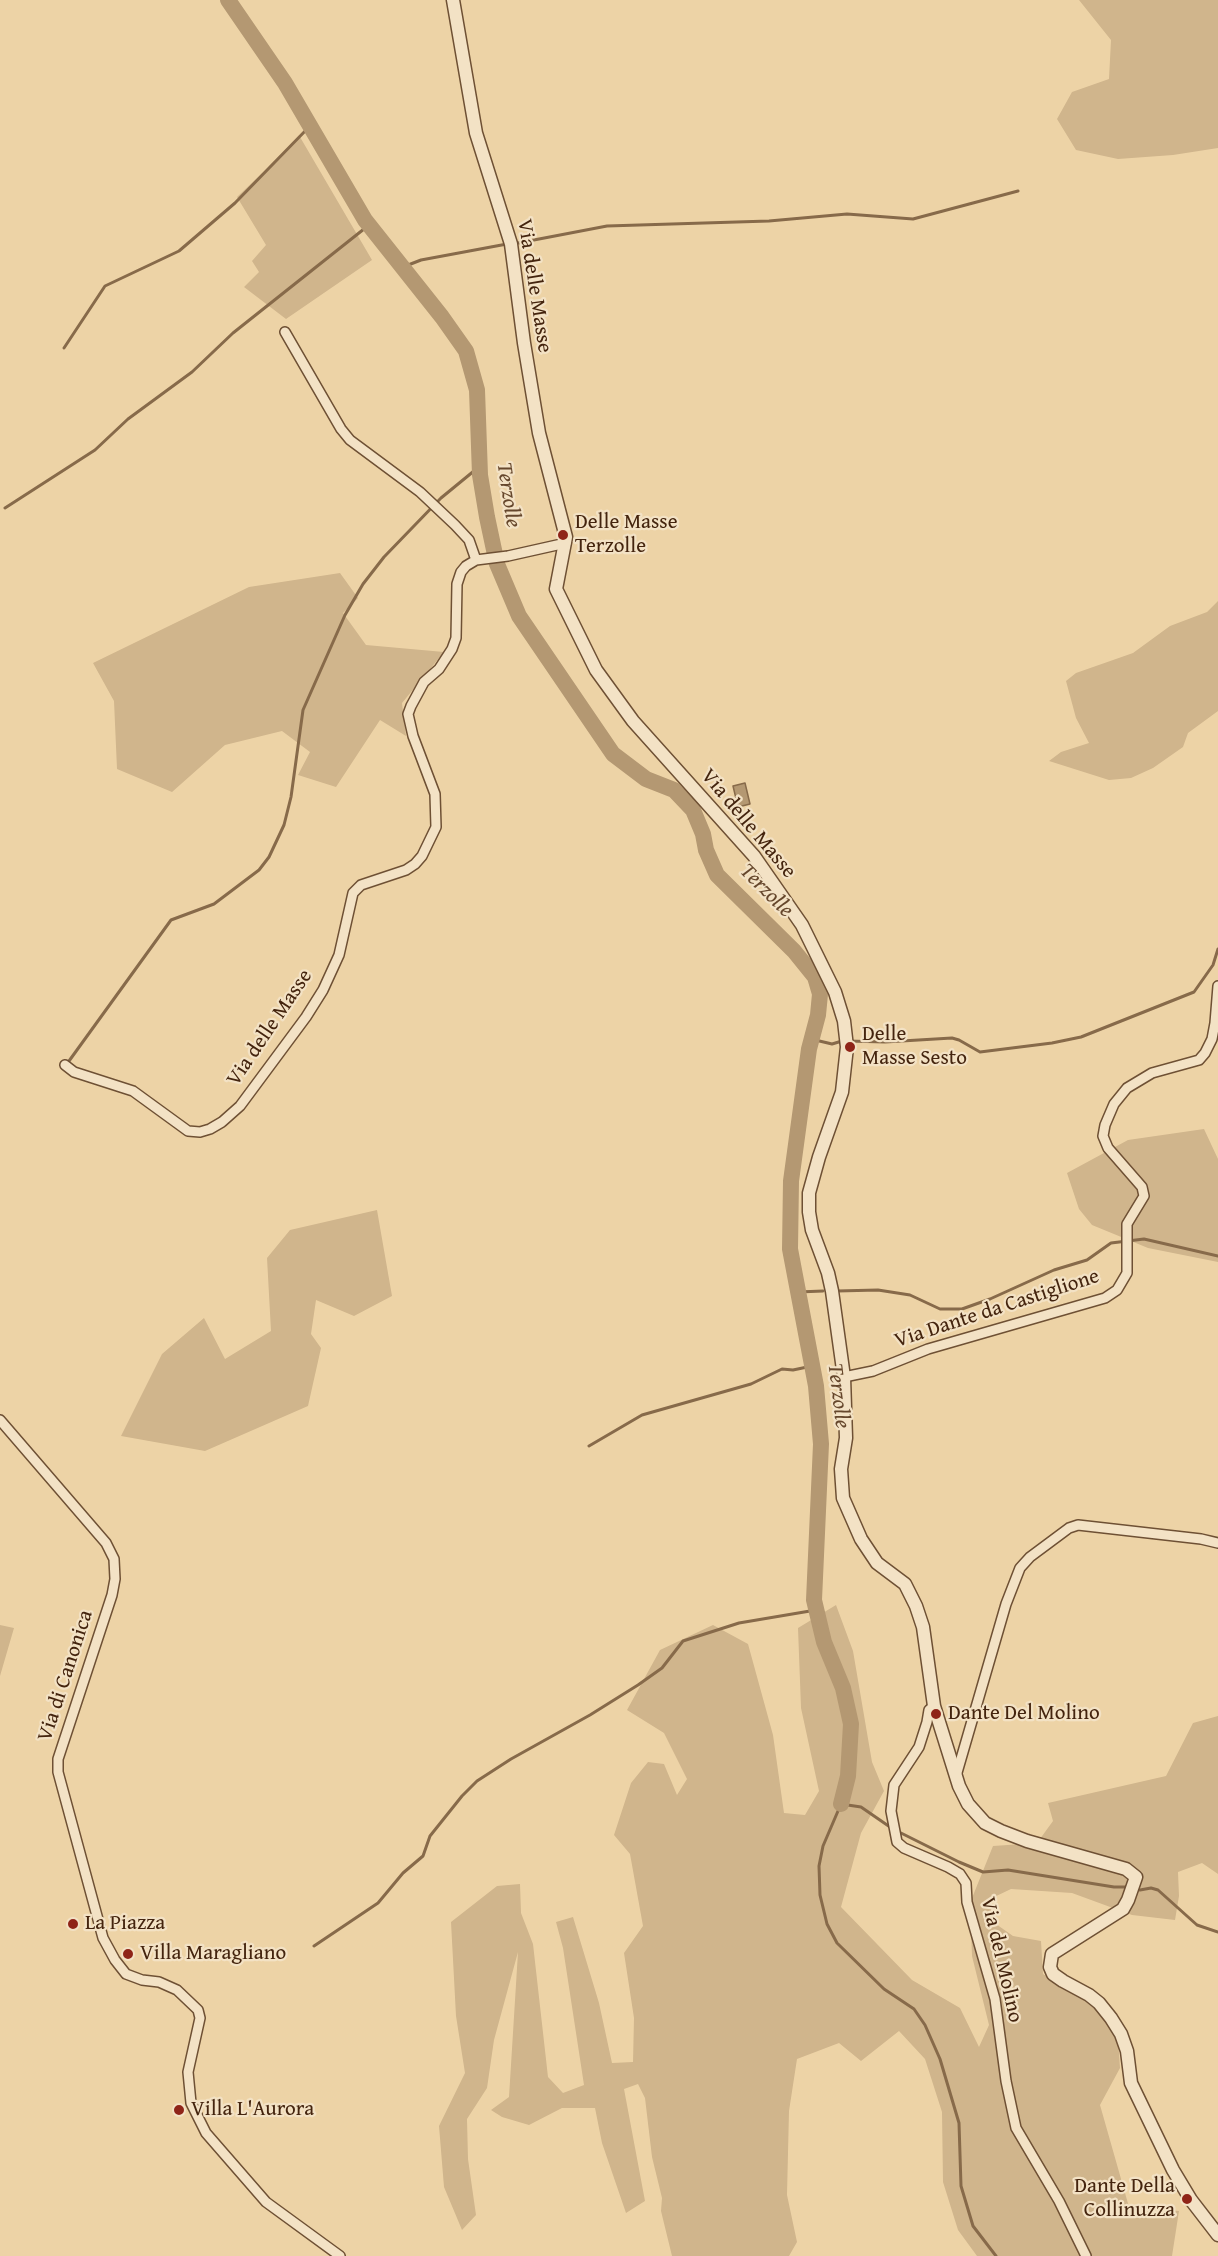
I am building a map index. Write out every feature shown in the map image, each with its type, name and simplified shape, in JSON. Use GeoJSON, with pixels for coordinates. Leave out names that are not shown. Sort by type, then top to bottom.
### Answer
{"type":"FeatureCollection","features":[{"type":"Feature","properties":{"kind":"street","name":"Via delle Masse"},"geometry":{"type":"LineString","coordinates":[[453,0],[476,133],[511,244],[523,339],[539,433],[566,543],[558,571],[556,590],[596,670],[633,721],[754,856],[802,925],[835,992],[844,1021],[846,1054],[842,1092],[809,1193],[808,1212],[832,1291],[844,1377]]}},
{"type":"Feature","properties":{"kind":"street"},"geometry":{"type":"LineString","coordinates":[[285,332],[341,429],[350,440],[420,492],[469,540],[477,560],[566,543]]}},
{"type":"Feature","properties":{"kind":"street","name":"Via delle Masse"},"geometry":{"type":"LineString","coordinates":[[66,1065],[74,1071],[133,1091],[188,1131],[200,1132],[210,1129],[240,1106],[306,1017],[323,990],[339,955],[353,893],[361,885],[406,870],[415,864],[429,843],[436,827],[435,794],[413,736],[408,714],[424,682],[439,669],[452,649],[456,638],[458,579],[465,566],[477,560]]}},
{"type":"Feature","properties":{"kind":"street","name":"Via Dante da Castiglione"},"geometry":{"type":"LineString","coordinates":[[844,1377],[873,1371],[928,1349],[1105,1298],[1117,1290],[1125,1278],[1125,1229],[1144,1196],[1142,1187],[1108,1148],[1103,1136],[1105,1125],[1114,1104],[1126,1088],[1152,1073],[1199,1060],[1205,1053],[1212,1039],[1218,986]]}},
{"type":"Feature","properties":{"kind":"street"},"geometry":{"type":"LineString","coordinates":[[844,1377],[846,1438],[841,1469],[843,1498],[861,1539],[878,1563],[905,1584],[915,1606],[923,1627],[934,1706],[956,1776],[968,1804],[985,1823],[1027,1840],[1126,1869],[1136,1877],[1123,1909],[1057,1950],[1052,1954],[1050,1967],[1053,1974],[1099,2003],[1111,2018],[1121,2034],[1127,2051],[1131,2083],[1173,2170],[1191,2200],[1218,2235]]}},
{"type":"Feature","properties":{"kind":"street","name":"Via di Canonica"},"geometry":{"type":"LineString","coordinates":[[0,1420],[106,1543],[114,1559],[115,1579],[112,1595],[57,1759],[57,1772],[103,1938],[126,1974],[142,1980],[159,1982],[177,1990],[198,2010],[200,2018],[188,2072],[191,2103],[206,2133],[266,2202],[340,2256]]}},
{"type":"Feature","properties":{"kind":"street"},"geometry":{"type":"LineString","coordinates":[[956,1776],[1006,1604],[1020,1568],[1030,1557],[1069,1528],[1077,1525],[1201,1539],[1218,1543]]}},
{"type":"Feature","properties":{"kind":"street","name":"Via del Molino"},"geometry":{"type":"LineString","coordinates":[[934,1706],[929,1710],[919,1747],[894,1785],[891,1811],[897,1842],[904,1848],[948,1866],[960,1874],[966,1883],[967,1902],[995,1999],[1006,2081],[1016,2128],[1059,2200],[1086,2256]]}},
{"type":"Feature","properties":{"kind":"shaded area"},"geometry":{"type":"Polygon","coordinates":[[[1079,0],[1218,0],[1218,148],[1173,155],[1118,159],[1076,150],[1057,119],[1072,92],[1109,79],[1111,40],[1079,0]]]}},
{"type":"Feature","properties":{"kind":"shaded area"},"geometry":{"type":"Polygon","coordinates":[[[300,137],[372,260],[286,319],[244,287],[259,272],[252,261],[266,245],[237,197],[300,137]]]}},
{"type":"Feature","properties":{"kind":"shaded area"},"geometry":{"type":"Polygon","coordinates":[[[340,573],[358,598],[343,613],[366,645],[444,652],[402,703],[406,736],[380,720],[336,787],[298,775],[310,752],[282,731],[225,745],[172,792],[117,769],[114,701],[93,663],[249,587],[340,573]]]}},
{"type":"Feature","properties":{"kind":"shaded area"},"geometry":{"type":"Polygon","coordinates":[[[1218,601],[1218,711],[1188,733],[1183,747],[1153,768],[1131,778],[1109,780],[1049,761],[1061,752],[1089,743],[1076,718],[1066,681],[1076,673],[1133,653],[1170,626],[1207,612],[1218,601]]]}},
{"type":"Feature","properties":{"kind":"shaded area"},"geometry":{"type":"Polygon","coordinates":[[[745,783],[750,804],[738,807],[733,786],[745,783]]]}},
{"type":"Feature","properties":{"kind":"shaded area"},"geometry":{"type":"Polygon","coordinates":[[[1204,1129],[1218,1159],[1218,1262],[1148,1248],[1092,1225],[1079,1209],[1067,1173],[1128,1140],[1204,1129]]]}},
{"type":"Feature","properties":{"kind":"shaded area"},"geometry":{"type":"Polygon","coordinates":[[[377,1210],[392,1296],[354,1316],[316,1300],[311,1334],[321,1348],[308,1406],[205,1451],[121,1436],[162,1354],[204,1318],[225,1359],[271,1331],[267,1258],[290,1230],[377,1210]]]}},
{"type":"Feature","properties":{"kind":"shaded area"},"geometry":{"type":"Polygon","coordinates":[[[836,1605],[853,1651],[872,1762],[884,1791],[861,1833],[841,1907],[912,1980],[960,2008],[979,2047],[989,2025],[972,1956],[970,1903],[993,1846],[1037,1843],[1053,1821],[1048,1803],[1166,1776],[1193,1723],[1218,1716],[1218,1874],[1202,1863],[1178,1872],[1179,1896],[1175,1920],[1132,1915],[1072,1893],[1011,1889],[990,1899],[996,1924],[1013,1936],[1041,1941],[1043,1974],[1096,2006],[1118,2040],[1120,2068],[1100,2105],[1129,2207],[1179,2211],[1172,2256],[977,2256],[958,2230],[943,2182],[942,2112],[925,2059],[899,2031],[861,2061],[839,2043],[797,2059],[789,2111],[787,2195],[797,2242],[789,2256],[672,2256],[661,2211],[662,2198],[652,2157],[645,2098],[638,2084],[624,2089],[645,2201],[626,2213],[602,2143],[595,2108],[562,2108],[529,2125],[502,2117],[491,2110],[509,2097],[518,1952],[494,2040],[487,2088],[467,2119],[468,2159],[476,2215],[462,2230],[444,2187],[439,2126],[465,2073],[456,2016],[451,1922],[497,1886],[520,1884],[521,1913],[533,1944],[548,2077],[563,2093],[584,2085],[563,1948],[556,1922],[573,1917],[599,2003],[612,2063],[633,2062],[634,2018],[624,1953],[643,1926],[630,1854],[614,1835],[631,1783],[648,1762],[664,1764],[677,1795],[687,1779],[664,1733],[627,1710],[660,1650],[713,1625],[748,1644],[773,1735],[784,1813],[805,1815],[819,1791],[801,1708],[798,1628],[836,1605]]]}},
{"type":"Feature","properties":{"kind":"shaded area"},"geometry":{"type":"Polygon","coordinates":[[[0,1625],[14,1628],[0,1676],[0,1625]]]}},
{"type":"Feature","properties":{"kind":"waterway","name":"Terzolle"},"geometry":{"type":"LineString","coordinates":[[228,0],[285,83],[365,220],[466,351],[477,390],[480,475],[487,517],[497,564],[519,616],[613,754],[646,779],[674,790],[693,810],[717,875],[794,951],[815,977],[820,994],[818,1015],[809,1049],[791,1181],[790,1249],[816,1386],[821,1444],[814,1600],[824,1642],[843,1688],[851,1724],[848,1776],[841,1804]]}},
{"type":"Feature","properties":{"kind":"waterway"},"geometry":{"type":"LineString","coordinates":[[64,348],[105,286],[179,251],[235,203],[309,127]]}},
{"type":"Feature","properties":{"kind":"waterway"},"geometry":{"type":"LineString","coordinates":[[513,244],[607,226],[769,221],[847,214],[913,219],[1018,191]]}},
{"type":"Feature","properties":{"kind":"waterway"},"geometry":{"type":"LineString","coordinates":[[5,508],[95,450],[128,419],[192,372],[233,333],[369,225]]}},
{"type":"Feature","properties":{"kind":"waterway"},"geometry":{"type":"LineString","coordinates":[[403,267],[421,260],[507,244]]}},
{"type":"Feature","properties":{"kind":"waterway"},"geometry":{"type":"LineString","coordinates":[[69,1061],[171,920],[214,904],[259,870],[269,857],[284,825],[291,797],[303,710],[345,615],[363,584],[384,557],[441,498],[480,466]]}},
{"type":"Feature","properties":{"kind":"waterway"},"geometry":{"type":"LineString","coordinates":[[848,1041],[885,1042],[952,1038],[980,1052],[1081,1037],[1194,992],[1213,965],[1218,949]]}},
{"type":"Feature","properties":{"kind":"waterway"},"geometry":{"type":"LineString","coordinates":[[811,1039],[832,1044],[842,1041]]}},
{"type":"Feature","properties":{"kind":"waterway"},"geometry":{"type":"LineString","coordinates":[[837,1291],[878,1290],[910,1295],[940,1309],[962,1309],[1054,1270],[1087,1260],[1111,1243],[1144,1239],[1218,1256]]}},
{"type":"Feature","properties":{"kind":"waterway"},"geometry":{"type":"LineString","coordinates":[[798,1292],[823,1291]]}},
{"type":"Feature","properties":{"kind":"waterway"},"geometry":{"type":"LineString","coordinates":[[589,1446],[642,1415],[751,1384],[782,1369],[793,1370],[812,1366]]}},
{"type":"Feature","properties":{"kind":"waterway"},"geometry":{"type":"LineString","coordinates":[[314,1946],[378,1903],[403,1873],[423,1856],[430,1836],[477,1781],[638,1685],[662,1668],[683,1641],[739,1623],[816,1610]]}},
{"type":"Feature","properties":{"kind":"waterway"},"geometry":{"type":"LineString","coordinates":[[890,1827],[861,1807],[841,1804],[823,1846],[819,1866],[820,1895],[827,1924],[837,1943],[884,1989],[914,2009],[925,2025],[940,2059],[959,2123],[961,2186],[973,2226],[996,2256]]}},
{"type":"Feature","properties":{"kind":"waterway"},"geometry":{"type":"LineString","coordinates":[[901,1833],[983,1872],[1008,1870],[1114,1887],[1129,1887]]}},
{"type":"Feature","properties":{"kind":"waterway"},"geometry":{"type":"LineString","coordinates":[[1140,1890],[1151,1888],[1158,1890],[1197,1925],[1218,1932]]}},
{"type":"Feature","properties":{"kind":"place","name":"Delle Masse Terzolle"},"geometry":{"type":"Point","coordinates":[563,535]}},
{"type":"Feature","properties":{"kind":"place","name":"Delle Masse Sesto"},"geometry":{"type":"Point","coordinates":[850,1047]}},
{"type":"Feature","properties":{"kind":"place","name":"Dante Del Molino"},"geometry":{"type":"Point","coordinates":[936,1714]}},
{"type":"Feature","properties":{"kind":"place","name":"La Piazza"},"geometry":{"type":"Point","coordinates":[73,1924]}},
{"type":"Feature","properties":{"kind":"place","name":"Villa Maragliano"},"geometry":{"type":"Point","coordinates":[128,1954]}},
{"type":"Feature","properties":{"kind":"place","name":"Villa L'Aurora"},"geometry":{"type":"Point","coordinates":[179,2110]}},
{"type":"Feature","properties":{"kind":"place","name":"Dante Della Collinuzza"},"geometry":{"type":"Point","coordinates":[1187,2199]}}]}
